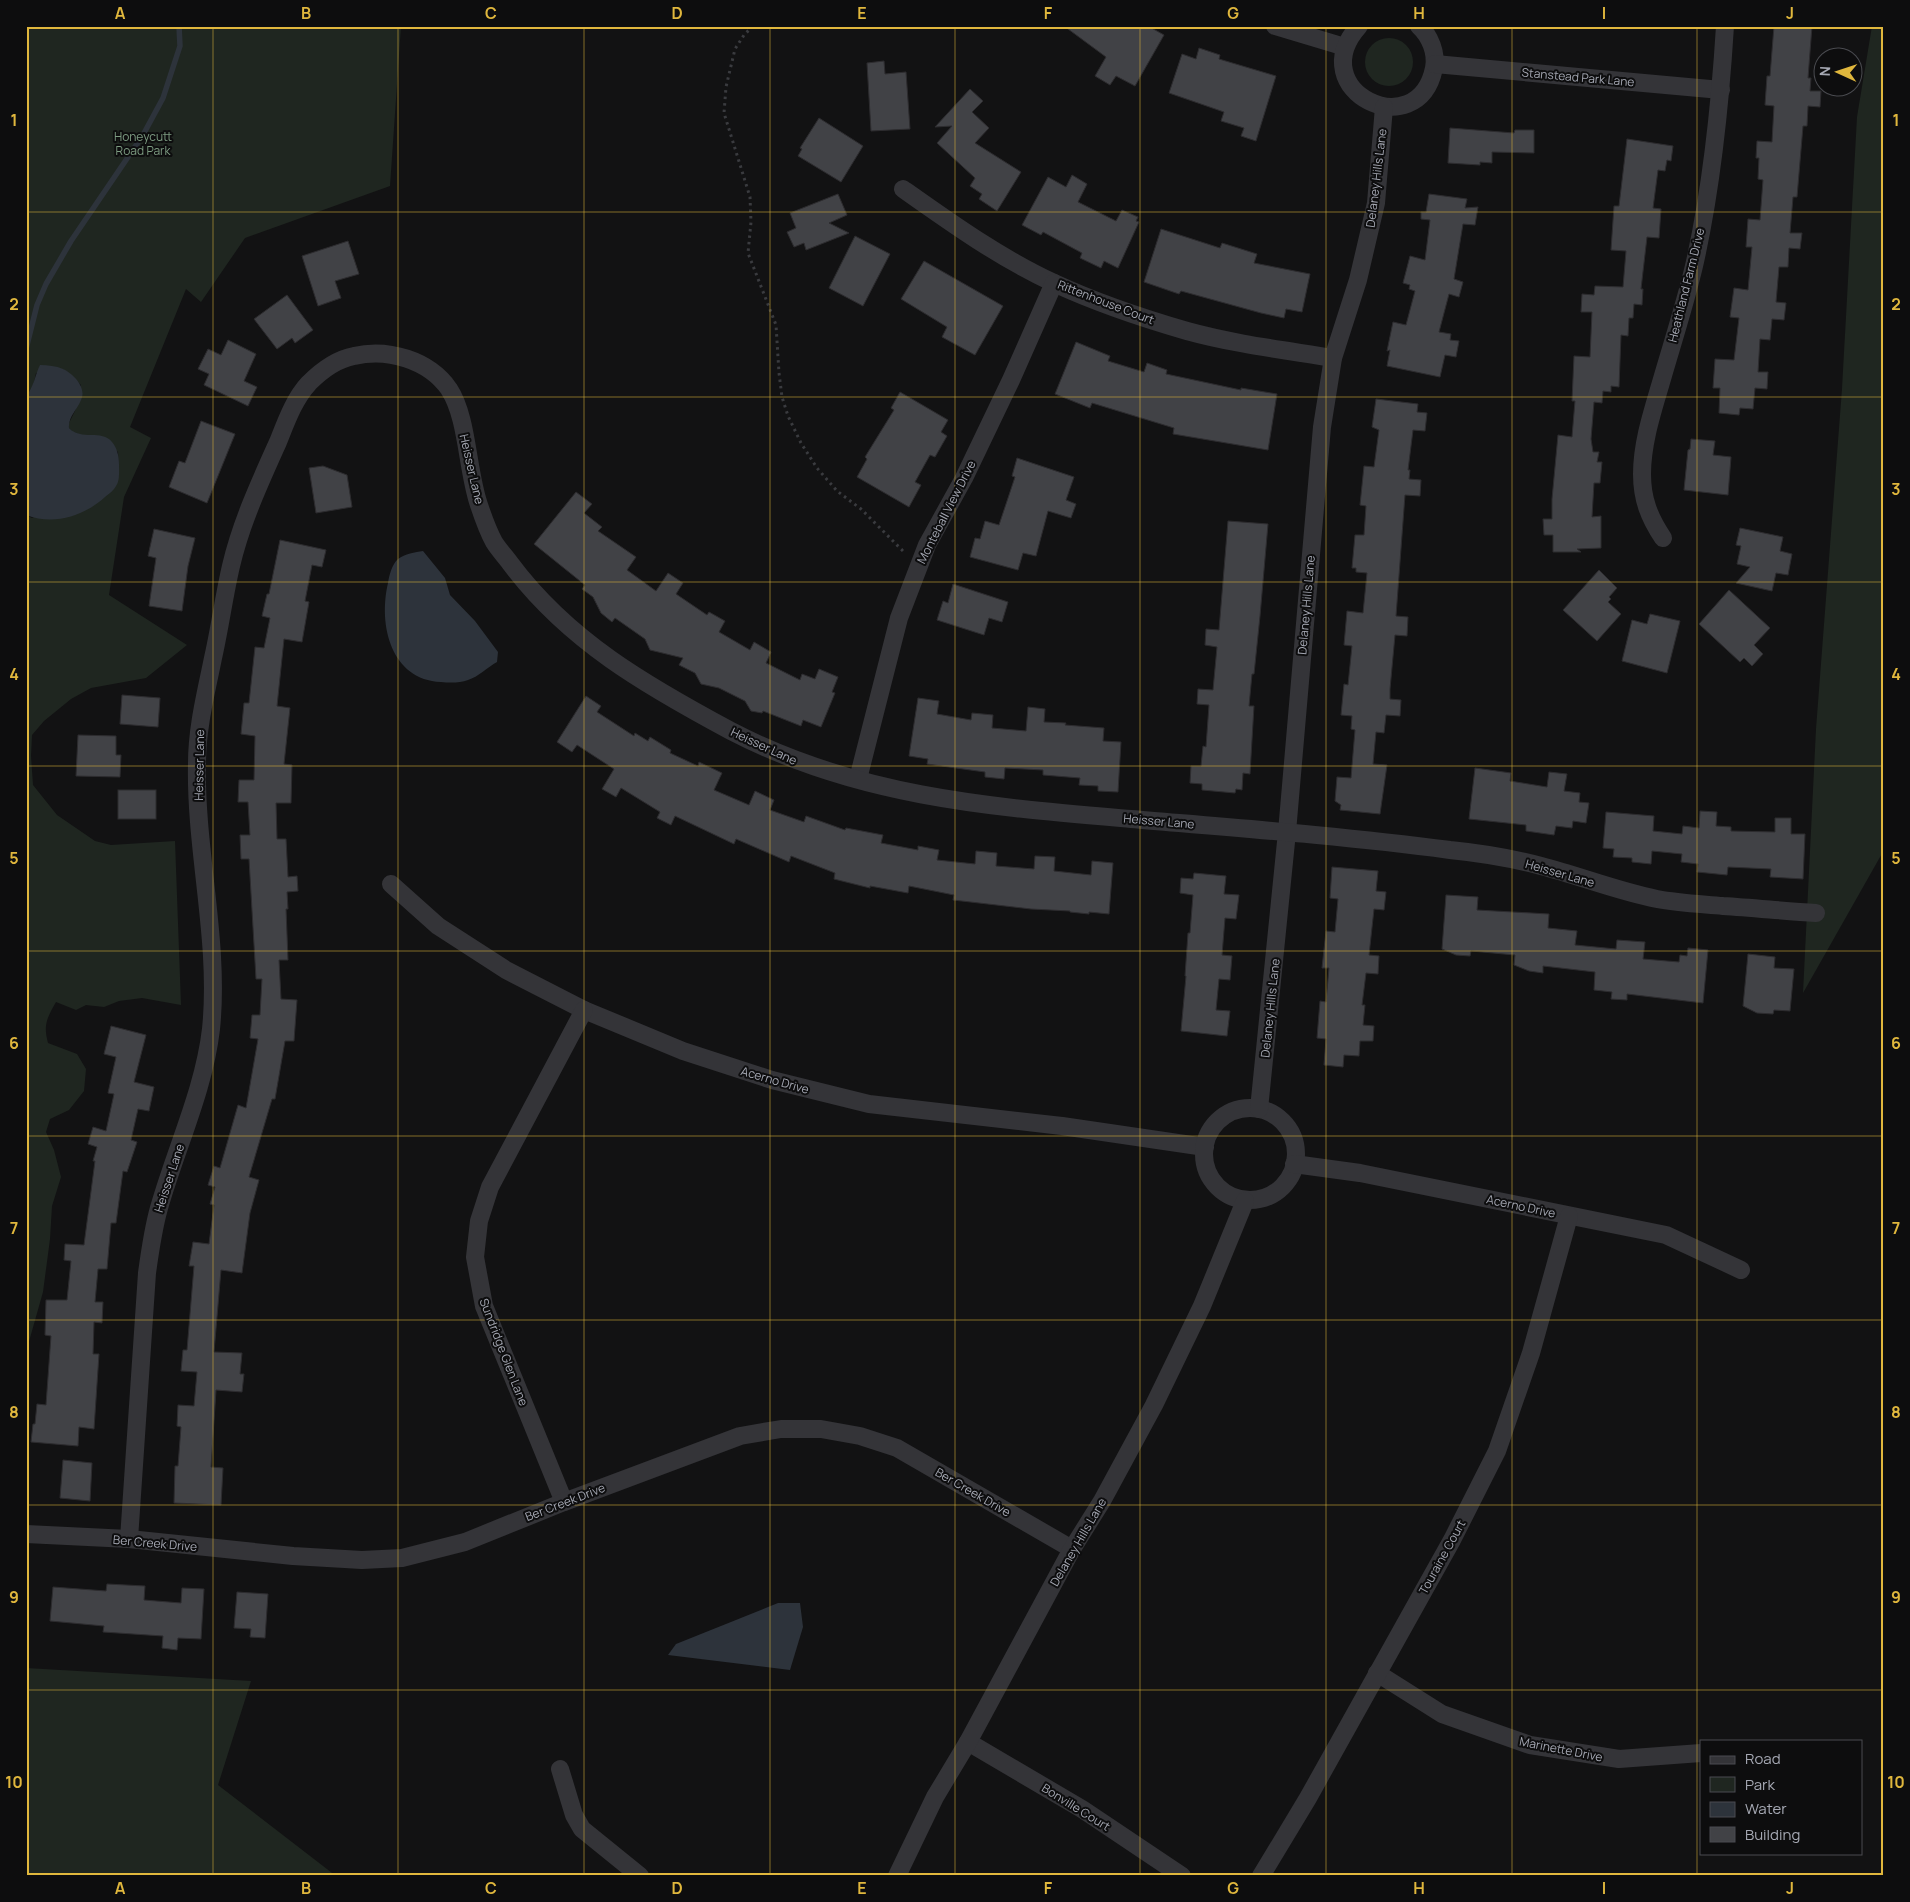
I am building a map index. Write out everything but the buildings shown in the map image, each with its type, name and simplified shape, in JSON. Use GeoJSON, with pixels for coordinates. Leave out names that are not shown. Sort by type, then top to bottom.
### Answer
{"type":"FeatureCollection","features":[{"type":"Feature","properties":{"kind":"street"},"geometry":{"type":"LineString","coordinates":[[1275,26],[1345,48]]}},
{"type":"Feature","properties":{"kind":"street"},"geometry":{"type":"LineString","coordinates":[[1359,26],[1351,35],[1345,48],[1343,63],[1347,79],[1356,93],[1369,102],[1384,107],[1399,106],[1412,101],[1424,91],[1432,79],[1435,64],[1434,51],[1430,39],[1419,26]]}},
{"type":"Feature","properties":{"kind":"street","name":"Heathland Farm Drive"},"geometry":{"type":"LineString","coordinates":[[1663,538],[1651,519],[1645,500],[1642,475],[1645,446],[1652,412],[1694,266],[1712,162],[1721,90],[1725,26]]}},
{"type":"Feature","properties":{"kind":"street","name":"Stanstead Park Lane"},"geometry":{"type":"LineString","coordinates":[[1435,64],[1721,90]]}},
{"type":"Feature","properties":{"kind":"street","name":"Delaney Hills Lane"},"geometry":{"type":"LineString","coordinates":[[1259,1109],[1287,832],[1322,427],[1333,358],[1358,280],[1376,203],[1384,107]]}},
{"type":"Feature","properties":{"kind":"street","name":"Rittenhouse Court"},"geometry":{"type":"LineString","coordinates":[[902,189],[977,240],[1054,283],[1132,314],[1189,331],[1238,342],[1333,358]]}},
{"type":"Feature","properties":{"kind":"street","name":"Monteball View Drive"},"geometry":{"type":"LineString","coordinates":[[858,779],[899,618],[927,545],[964,478],[1054,283]]}},
{"type":"Feature","properties":{"kind":"street","name":"Heisser Lane"},"geometry":{"type":"LineString","coordinates":[[129,1539],[147,1273],[151,1241],[158,1211],[209,1048],[212,1018],[213,984],[209,924],[197,800],[196,759],[200,723],[232,563],[254,494],[296,401],[308,384],[333,365],[358,354],[381,354],[403,357],[424,365],[452,393],[461,420],[477,499],[494,542],[528,587],[564,624],[616,665],[680,704],[742,736],[800,762],[914,794],[977,805],[1396,843],[1506,858],[1543,866],[1663,901],[1816,913]]}},
{"type":"Feature","properties":{"kind":"street","name":"Acerno Drive"},"geometry":{"type":"LineString","coordinates":[[391,884],[438,926],[506,970],[584,1010],[683,1051],[754,1075],[869,1104],[1062,1126],[1205,1148]]}},
{"type":"Feature","properties":{"kind":"street","name":"Sundridge Glen Lane"},"geometry":{"type":"LineString","coordinates":[[564,1502],[484,1306],[475,1256],[479,1221],[490,1187],[584,1010]]}},
{"type":"Feature","properties":{"kind":"street"},"geometry":{"type":"LineString","coordinates":[[1246,1108],[1259,1109],[1272,1114],[1290,1132],[1294,1142],[1296,1158],[1292,1172],[1284,1185],[1273,1194],[1260,1200],[1245,1200],[1229,1196],[1216,1186],[1207,1173],[1204,1157],[1205,1148],[1212,1129],[1221,1119],[1232,1112],[1246,1108]]}},
{"type":"Feature","properties":{"kind":"street","name":"Acerno Drive"},"geometry":{"type":"LineString","coordinates":[[1294,1164],[1360,1173],[1666,1235],[1741,1270]]}},
{"type":"Feature","properties":{"kind":"street","name":"Delaney Hills Lane"},"geometry":{"type":"LineString","coordinates":[[897,1876],[935,1797],[968,1742],[1072,1549],[1102,1501],[1154,1405],[1202,1306],[1245,1200]]}},
{"type":"Feature","properties":{"kind":"street","name":"Touraine Court"},"geometry":{"type":"LineString","coordinates":[[1261,1876],[1308,1798],[1452,1540],[1497,1451],[1530,1353],[1569,1216]]}},
{"type":"Feature","properties":{"kind":"street","name":"Ber Creek Drive"},"geometry":{"type":"LineString","coordinates":[[26,1534],[129,1539],[292,1556],[362,1560],[402,1558],[465,1542],[564,1502],[740,1436],[781,1429],[821,1429],[860,1436],[897,1448],[1072,1549]]}},
{"type":"Feature","properties":{"kind":"street","name":"Marinette Drive"},"geometry":{"type":"LineString","coordinates":[[1377,1673],[1442,1714],[1530,1745],[1619,1760],[1700,1753]]}},
{"type":"Feature","properties":{"kind":"street","name":"Bonville Court"},"geometry":{"type":"LineString","coordinates":[[968,1742],[1082,1809],[1182,1876]]}},
{"type":"Feature","properties":{"kind":"street"},"geometry":{"type":"LineString","coordinates":[[560,1769],[574,1815],[582,1829],[640,1876]]}},
{"type":"Feature","properties":{"kind":"path"},"geometry":{"type":"LineString","coordinates":[[753,26],[744,35],[736,49],[726,87],[724,113],[750,197],[751,222],[748,254],[776,325],[782,397],[788,416],[817,468],[837,491],[861,509],[903,551]]}},
{"type":"Feature","properties":{"kind":"green space","name":"Honeycutt Road Park"},"geometry":{"type":"Polygon","coordinates":[[[26,26],[401,26],[390,186],[245,238],[201,302],[186,289],[130,427],[151,438],[124,497],[109,595],[187,645],[146,678],[91,688],[71,699],[44,721],[32,735],[33,785],[57,815],[95,841],[111,845],[175,841],[181,1005],[142,998],[119,1001],[104,1007],[86,1005],[76,1010],[56,1002],[48,1017],[46,1031],[48,1043],[77,1054],[86,1069],[84,1091],[69,1110],[50,1119],[46,1132],[54,1150],[61,1177],[52,1206],[43,1292],[28,1345],[26,1360],[26,515],[32,518],[119,476],[118,452],[97,436],[83,436],[69,428],[81,385],[63,369],[36,373],[33,387],[26,396],[26,26]]]}},
{"type":"Feature","properties":{"kind":"green space"},"geometry":{"type":"Polygon","coordinates":[[[1872,26],[1884,26],[1884,850],[1803,993],[1816,729],[1842,389],[1857,117],[1860,98],[1862,98],[1862,87],[1872,26]]]}},
{"type":"Feature","properties":{"kind":"green space"},"geometry":{"type":"Polygon","coordinates":[[[1384,38],[1394,38],[1406,45],[1413,57],[1413,67],[1406,79],[1394,86],[1384,86],[1376,82],[1369,75],[1365,67],[1365,57],[1369,49],[1376,42],[1384,38]]]}},
{"type":"Feature","properties":{"kind":"green space"},"geometry":{"type":"Polygon","coordinates":[[[26,1668],[251,1681],[218,1785],[336,1876],[26,1876],[26,1668]]]}},
{"type":"Feature","properties":{"kind":"water"},"geometry":{"type":"Polygon","coordinates":[[[40,365],[52,366],[67,371],[81,386],[82,395],[71,417],[69,428],[79,434],[108,438],[115,447],[119,458],[119,478],[117,484],[97,504],[78,514],[47,520],[26,515],[26,396],[33,385],[40,365]]]}},
{"type":"Feature","properties":{"kind":"water"},"geometry":{"type":"Polygon","coordinates":[[[423,551],[445,578],[450,595],[475,621],[498,652],[497,662],[468,680],[448,683],[424,679],[410,672],[392,648],[385,616],[385,599],[390,574],[398,559],[423,551]]]}},
{"type":"Feature","properties":{"kind":"water"},"geometry":{"type":"Polygon","coordinates":[[[778,1603],[800,1603],[803,1627],[790,1670],[668,1655],[676,1644],[778,1603]]]}},
{"type":"Feature","properties":{"kind":"waterway"},"geometry":{"type":"LineString","coordinates":[[26,349],[37,305],[46,284],[71,241],[143,135],[163,98],[180,46],[179,26]]}}]}
